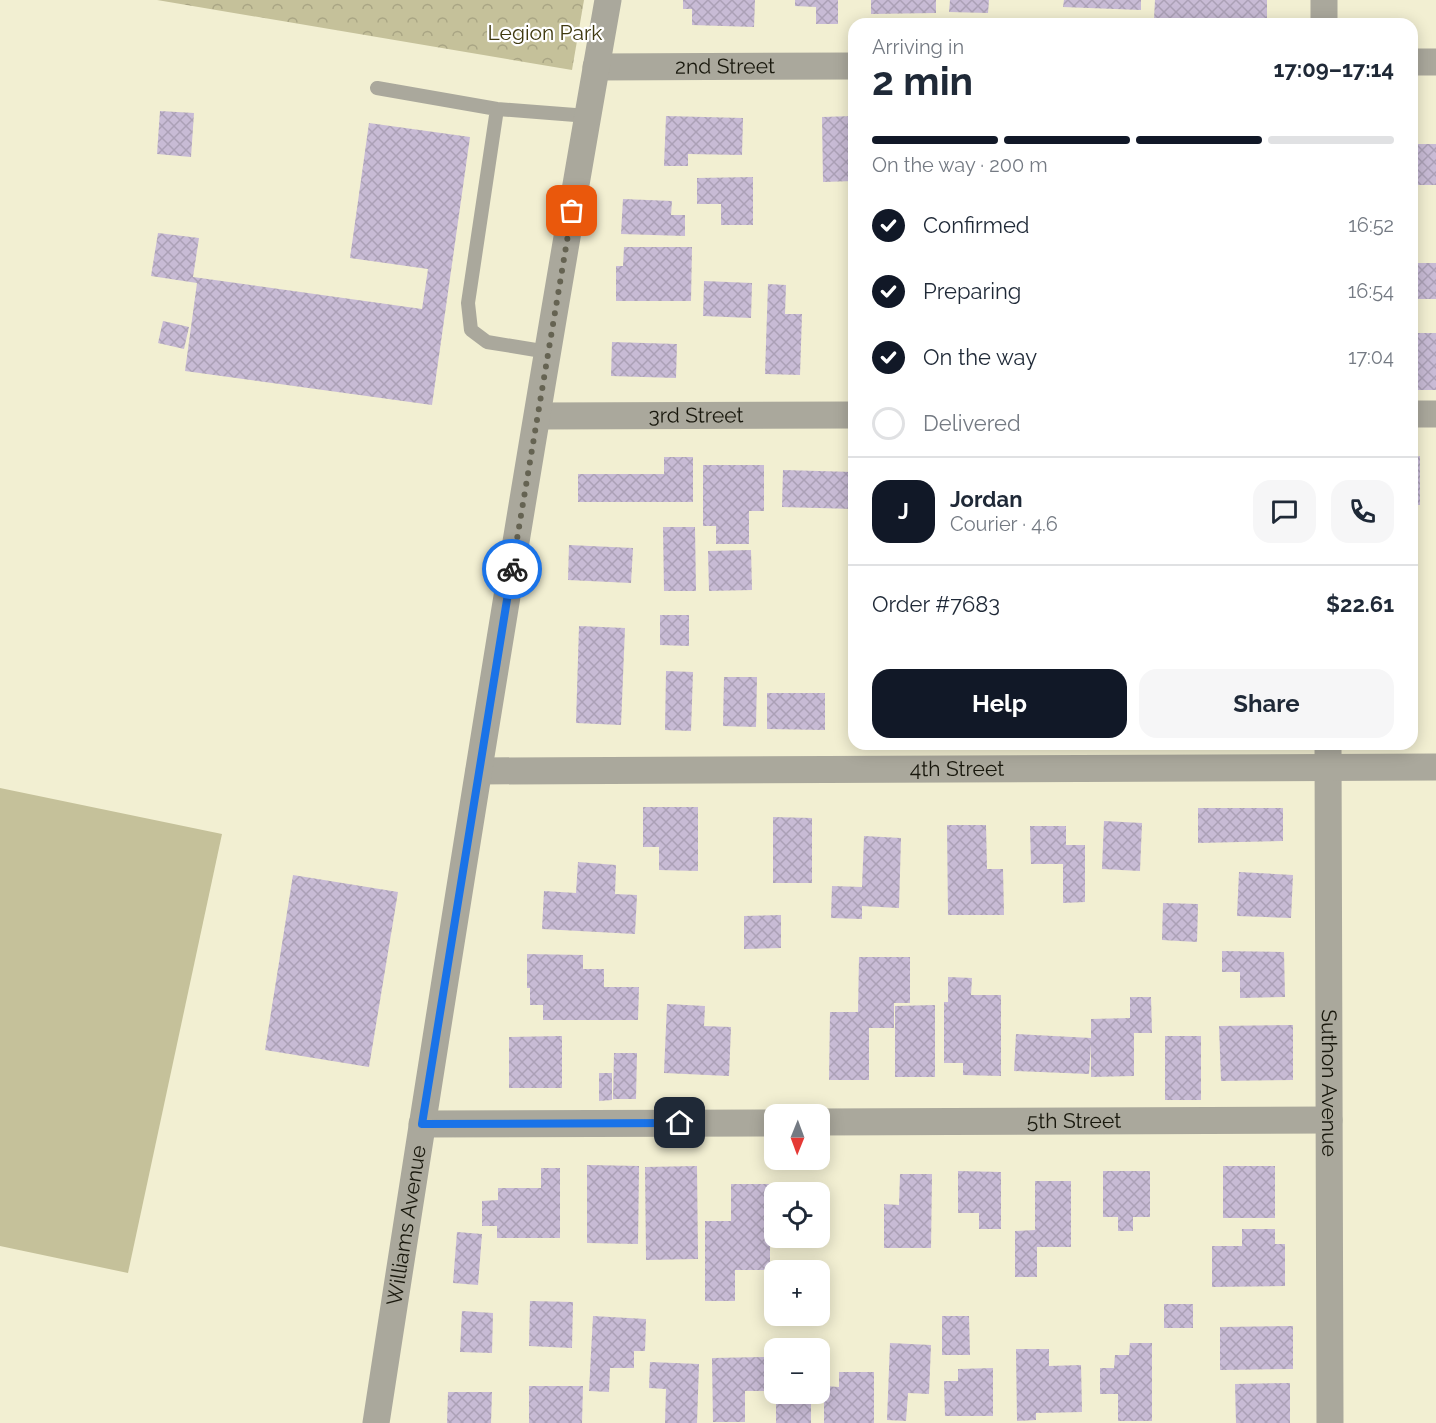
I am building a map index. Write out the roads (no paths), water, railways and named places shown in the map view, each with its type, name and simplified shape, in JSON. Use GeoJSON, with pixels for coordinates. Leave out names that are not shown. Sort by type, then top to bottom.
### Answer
{"type":"FeatureCollection","features":[{"type":"Feature","properties":{"kind":"street","name":"Williams Avenue"},"geometry":{"type":"LineString","coordinates":[[376,1423],[478,771],[608,0]]}},
{"type":"Feature","properties":{"kind":"street"},"geometry":{"type":"LineString","coordinates":[[1324,0],[1324,18]]}},
{"type":"Feature","properties":{"kind":"street"},"geometry":{"type":"LineString","coordinates":[[1418,62],[1436,62]]}},
{"type":"Feature","properties":{"kind":"street","name":"2nd Street"},"geometry":{"type":"LineString","coordinates":[[596,67],[848,66]]}},
{"type":"Feature","properties":{"kind":"street"},"geometry":{"type":"LineString","coordinates":[[1418,414],[1436,414]]}},
{"type":"Feature","properties":{"kind":"street","name":"3rd Street"},"geometry":{"type":"LineString","coordinates":[[537,416],[848,415]]}},
{"type":"Feature","properties":{"kind":"street","name":"4th Street"},"geometry":{"type":"LineString","coordinates":[[478,771],[1328,756],[1436,767]]}},
{"type":"Feature","properties":{"kind":"street","name":"Suthon Avenue"},"geometry":{"type":"LineString","coordinates":[[1328,756],[1330,1423]]}},
{"type":"Feature","properties":{"kind":"street","name":"5th Street"},"geometry":{"type":"LineString","coordinates":[[830,1122],[1329,1120]]}},
{"type":"Feature","properties":{"kind":"street"},"geometry":{"type":"LineString","coordinates":[[422,1124],[764,1123]]}},
{"type":"Feature","properties":{"kind":"lane"},"geometry":{"type":"LineString","coordinates":[[377,88],[497,109],[588,116]]}},
{"type":"Feature","properties":{"kind":"lane"},"geometry":{"type":"LineString","coordinates":[[497,109],[468,303],[471,330],[487,342],[548,352]]}},
{"type":"Feature","properties":{"kind":"park label","name":"Legion Park"},"geometry":{"type":"Point","coordinates":[545,33]}}]}
